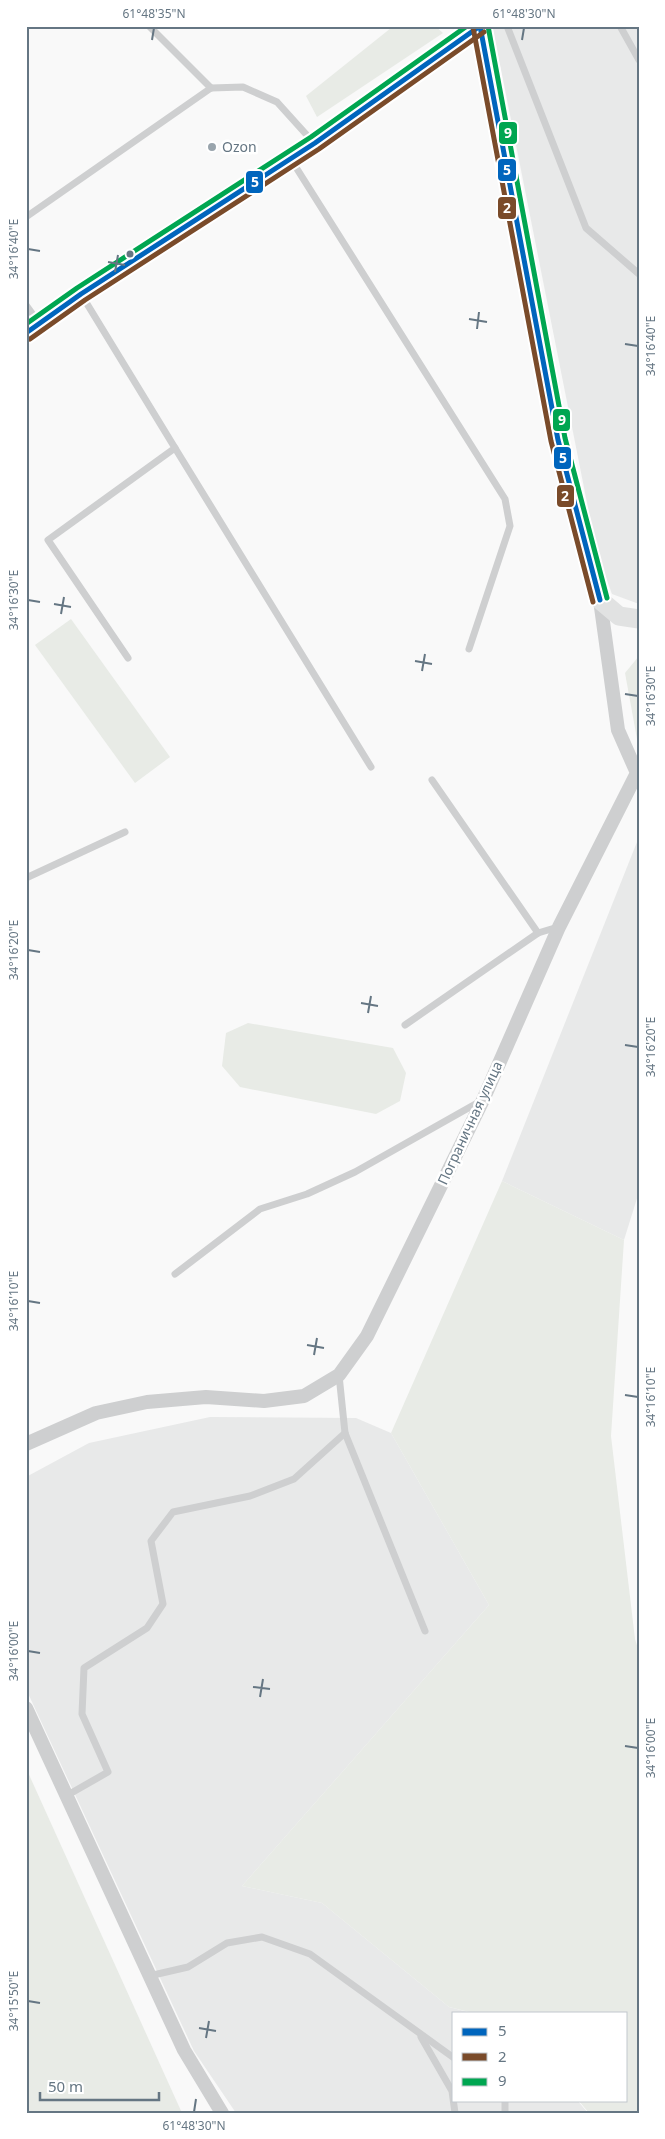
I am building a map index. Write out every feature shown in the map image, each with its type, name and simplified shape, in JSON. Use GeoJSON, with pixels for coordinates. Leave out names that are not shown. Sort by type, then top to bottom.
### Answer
{"type":"FeatureCollection","features":[{"type":"Feature","properties":{"kind":"main road"},"geometry":{"type":"LineString","coordinates":[[33,328],[81,294],[314,143],[480,26],[558,440],[600,600],[619,616],[639,619]]}},
{"type":"Feature","properties":{"kind":"street","name":"Пограничная улица"},"geometry":{"type":"LineString","coordinates":[[26,1444],[104,1411],[147,1402],[206,1397],[264,1402],[304,1396],[339,1375],[367,1336],[483,1100],[558,927],[638,774],[618,730],[600,600]]}},
{"type":"Feature","properties":{"kind":"street"},"geometry":{"type":"LineString","coordinates":[[26,1708],[184,2050],[222,2113]]}},
{"type":"Feature","properties":{"kind":"lane"},"geometry":{"type":"LineString","coordinates":[[149,26],[211,88]]}},
{"type":"Feature","properties":{"kind":"lane"},"geometry":{"type":"LineString","coordinates":[[506,26],[586,228],[639,274]]}},
{"type":"Feature","properties":{"kind":"lane"},"geometry":{"type":"LineString","coordinates":[[620,26],[639,60]]}},
{"type":"Feature","properties":{"kind":"lane"},"geometry":{"type":"LineString","coordinates":[[26,217],[211,88],[243,87],[276,102],[314,143]]}},
{"type":"Feature","properties":{"kind":"lane"},"geometry":{"type":"LineString","coordinates":[[290,158],[505,499],[510,526],[469,649]]}},
{"type":"Feature","properties":{"kind":"lane"},"geometry":{"type":"LineString","coordinates":[[81,294],[371,767]]}},
{"type":"Feature","properties":{"kind":"lane"},"geometry":{"type":"LineString","coordinates":[[26,305],[33,328]]}},
{"type":"Feature","properties":{"kind":"lane"},"geometry":{"type":"LineString","coordinates":[[128,658],[48,540],[175,448]]}},
{"type":"Feature","properties":{"kind":"lane"},"geometry":{"type":"LineString","coordinates":[[432,780],[538,933]]}},
{"type":"Feature","properties":{"kind":"lane"},"geometry":{"type":"LineString","coordinates":[[26,878],[125,832]]}},
{"type":"Feature","properties":{"kind":"lane"},"geometry":{"type":"LineString","coordinates":[[405,1025],[538,933],[558,927]]}},
{"type":"Feature","properties":{"kind":"lane"},"geometry":{"type":"LineString","coordinates":[[174,1274],[260,1210],[307,1194],[355,1172],[483,1100]]}},
{"type":"Feature","properties":{"kind":"lane"},"geometry":{"type":"LineString","coordinates":[[339,1375],[345,1433],[425,1631]]}},
{"type":"Feature","properties":{"kind":"lane"},"geometry":{"type":"LineString","coordinates":[[66,1796],[108,1772],[82,1714],[84,1668],[148,1628],[163,1604],[151,1541],[174,1512],[250,1496],[294,1479],[345,1433]]}},
{"type":"Feature","properties":{"kind":"lane"},"geometry":{"type":"LineString","coordinates":[[149,1976],[188,1967],[227,1943],[262,1937],[310,1954],[452,2057]]}},
{"type":"Feature","properties":{"kind":"lane"},"geometry":{"type":"LineString","coordinates":[[418,2032],[452,2092]]}},
{"type":"Feature","properties":{"kind":"shaded area"},"geometry":{"type":"Polygon","coordinates":[[[389,26],[435,26],[443,33],[317,117],[306,96],[391,28],[389,26]]]}},
{"type":"Feature","properties":{"kind":"shaded area"},"geometry":{"type":"Polygon","coordinates":[[[497,26],[639,26],[639,604],[612,594],[597,553],[493,29],[497,26]]]}},
{"type":"Feature","properties":{"kind":"shaded area"},"geometry":{"type":"Polygon","coordinates":[[[71,619],[170,757],[135,783],[35,645],[71,619]]]}},
{"type":"Feature","properties":{"kind":"shaded area"},"geometry":{"type":"Polygon","coordinates":[[[639,656],[639,750],[625,673],[639,656]]]}},
{"type":"Feature","properties":{"kind":"shaded area"},"geometry":{"type":"Polygon","coordinates":[[[639,837],[639,1192],[624,1240],[502,1181],[639,837]]]}},
{"type":"Feature","properties":{"kind":"shaded area"},"geometry":{"type":"Polygon","coordinates":[[[248,1023],[393,1048],[406,1073],[400,1101],[376,1114],[240,1087],[222,1066],[226,1033],[248,1023]]]}},
{"type":"Feature","properties":{"kind":"shaded area"},"geometry":{"type":"Polygon","coordinates":[[[502,1181],[624,1240],[611,1436],[635,1639],[639,1652],[639,2113],[589,2113],[580,2102],[628,2102],[628,2012],[469,2012],[449,2007],[322,1903],[242,1886],[489,1605],[391,1433],[502,1181]]]}},
{"type":"Feature","properties":{"kind":"shaded area"},"geometry":{"type":"Polygon","coordinates":[[[210,1417],[356,1418],[391,1433],[489,1605],[242,1886],[322,1903],[449,2007],[468,2012],[452,2012],[452,2102],[579,2102],[588,2113],[236,2113],[194,2051],[26,1689],[26,1477],[89,1443],[210,1417]]]}},
{"type":"Feature","properties":{"kind":"shaded area"},"geometry":{"type":"Polygon","coordinates":[[[26,1768],[182,2113],[26,2113],[26,1768]]]}},
{"type":"Feature","properties":{"kind":"transit line","name":"9"},"geometry":{"type":"LineString","coordinates":[[26,324],[77,288],[311,137],[467,26]]}},
{"type":"Feature","properties":{"kind":"transit line","name":"5"},"geometry":{"type":"LineString","coordinates":[[480,26],[558,440],[600,600]]}},
{"type":"Feature","properties":{"kind":"transit line","name":"5"},"geometry":{"type":"LineString","coordinates":[[26,333],[81,294],[315,143],[480,26]]}},
{"type":"Feature","properties":{"kind":"transit line","name":"9"},"geometry":{"type":"LineString","coordinates":[[488,26],[565,438],[607,598]]}},
{"type":"Feature","properties":{"kind":"transit line","name":"2"},"geometry":{"type":"LineString","coordinates":[[473,27],[551,441],[593,602]]}},
{"type":"Feature","properties":{"kind":"transit line","name":"2"},"geometry":{"type":"LineString","coordinates":[[30,339],[85,300],[319,149],[484,32]]}},
{"type":"Feature","properties":{"kind":"place","name":"Ozon"},"geometry":{"type":"Point","coordinates":[212,147]}}]}
